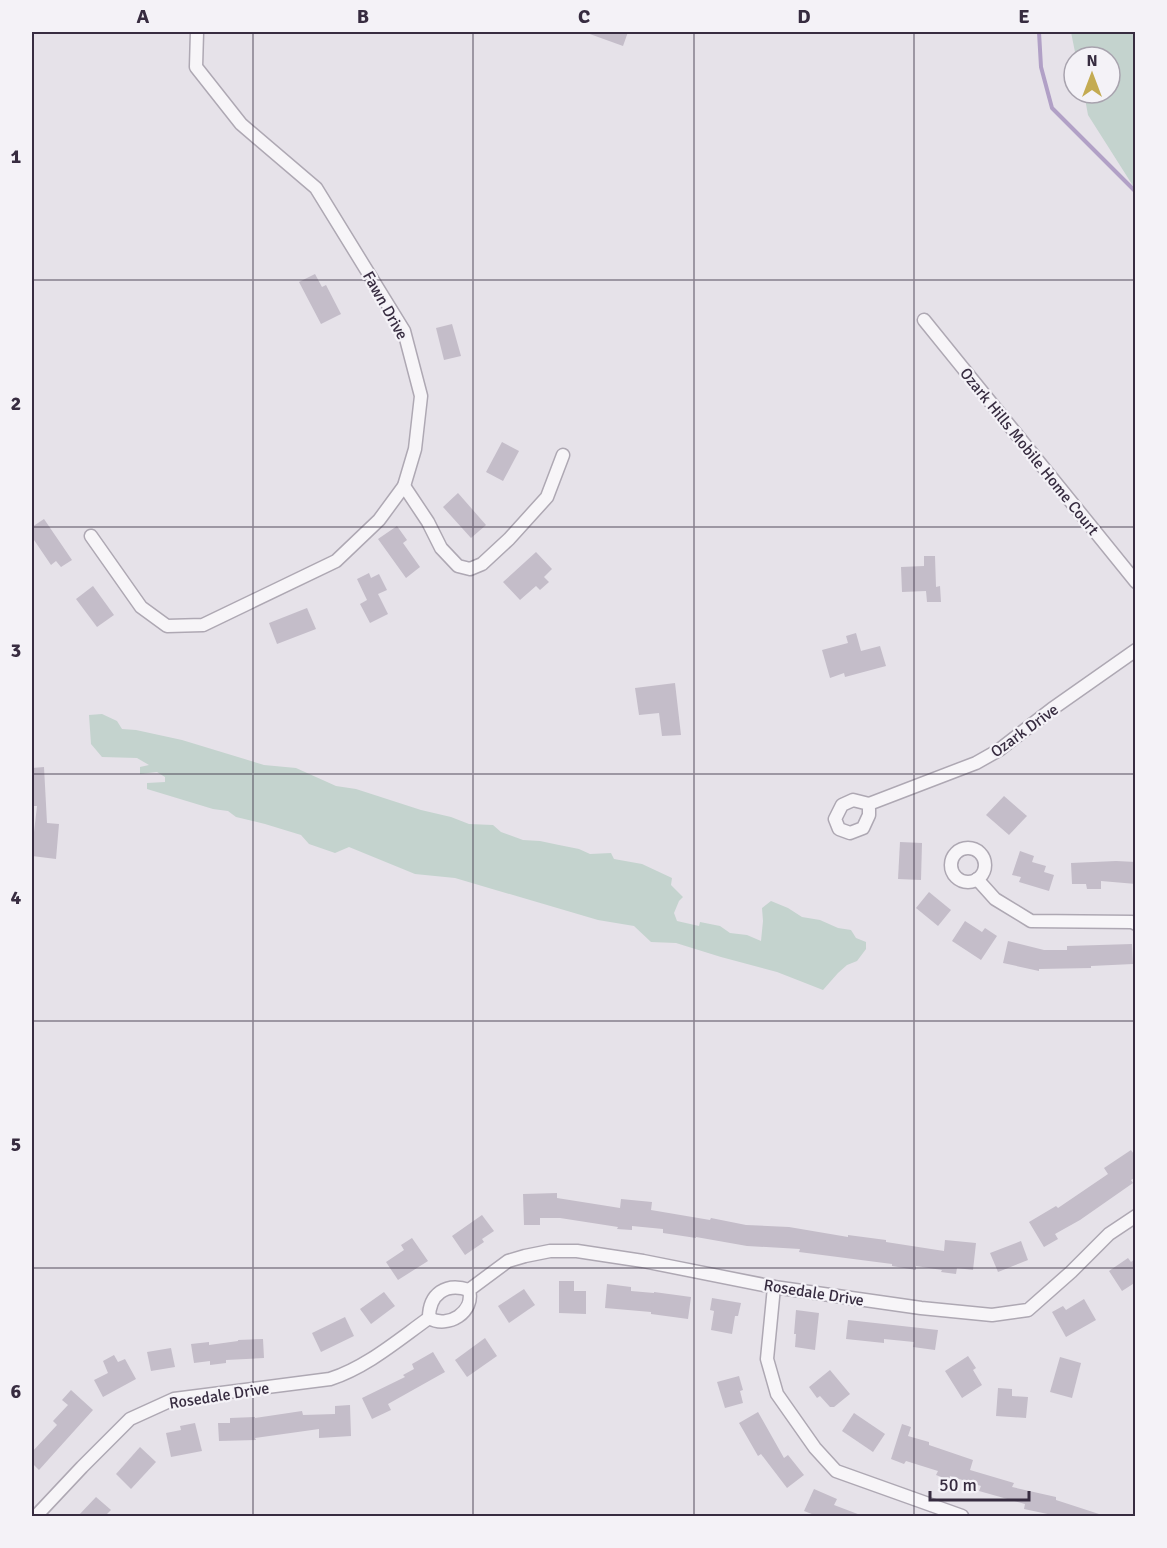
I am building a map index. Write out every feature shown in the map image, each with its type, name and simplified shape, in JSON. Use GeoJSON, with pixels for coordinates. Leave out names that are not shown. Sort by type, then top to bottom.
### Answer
{"type":"FeatureCollection","features":[{"type":"Feature","properties":{"kind":"street","name":"Fawn Drive"},"geometry":{"type":"LineString","coordinates":[[91,536],[141,607],[167,626],[203,625],[336,561],[379,520],[404,486],[415,449],[421,396],[404,331],[316,188],[241,124],[196,68],[197,32]]}},
{"type":"Feature","properties":{"kind":"street","name":"Ozark Hills Mobile Home Court"},"geometry":{"type":"LineString","coordinates":[[924,320],[1136,582]]}},
{"type":"Feature","properties":{"kind":"street"},"geometry":{"type":"LineString","coordinates":[[404,486],[428,522],[441,548],[458,566],[470,569],[482,564],[509,539],[547,497],[563,455]]}},
{"type":"Feature","properties":{"kind":"street","name":"Ozark Drive"},"geometry":{"type":"LineString","coordinates":[[869,804],[976,763],[999,750],[1052,709],[1136,650]]}},
{"type":"Feature","properties":{"kind":"street"},"geometry":{"type":"LineString","coordinates":[[977,879],[995,899],[1030,921],[1132,922],[1136,924]]}},
{"type":"Feature","properties":{"kind":"street","name":"Rosedale Drive"},"geometry":{"type":"LineString","coordinates":[[36,1516],[130,1419],[174,1399],[330,1379],[344,1374],[376,1356],[429,1318],[431,1304],[437,1294],[456,1287],[469,1290],[508,1261],[525,1256],[550,1251],[577,1251],[643,1261],[774,1287],[921,1308],[992,1315],[1028,1310],[1109,1234],[1136,1216]]}},
{"type":"Feature","properties":{"kind":"street"},"geometry":{"type":"LineString","coordinates":[[774,1287],[766,1359],[777,1394],[815,1448],[836,1471],[962,1516]]}},
{"type":"Feature","properties":{"kind":"street"},"geometry":{"type":"LineString","coordinates":[[429,1318],[438,1322],[450,1321],[462,1314],[469,1304],[471,1296],[469,1290]]}},
{"type":"Feature","properties":{"kind":"shaded area"},"geometry":{"type":"Polygon","coordinates":[[[1071,32],[1135,32],[1135,189],[1088,115],[1086,105],[1122,105],[1122,45],[1074,45],[1071,32]]]}},
{"type":"Feature","properties":{"kind":"shaded area"},"geometry":{"type":"Polygon","coordinates":[[[102,714],[117,721],[122,729],[182,740],[264,765],[296,768],[336,786],[356,789],[469,824],[493,825],[501,832],[523,840],[579,849],[590,854],[611,853],[614,859],[642,864],[672,878],[671,885],[683,897],[674,913],[677,921],[699,926],[700,922],[720,926],[730,933],[747,935],[761,941],[762,908],[771,901],[802,917],[851,930],[856,938],[866,942],[866,949],[857,961],[847,965],[823,990],[777,972],[676,943],[651,942],[634,926],[598,920],[455,878],[415,874],[349,847],[335,853],[309,844],[301,835],[236,817],[228,811],[213,809],[147,789],[147,783],[165,782],[165,777],[157,772],[140,774],[140,767],[149,765],[137,758],[102,757],[91,744],[89,715],[102,714]]]}},
{"type":"Feature","properties":{"kind":"building"},"geometry":{"type":"Polygon","coordinates":[[[587,32],[628,32],[623,46],[587,32]]]}},
{"type":"Feature","properties":{"kind":"building"},"geometry":{"type":"Polygon","coordinates":[[[315,274],[322,287],[326,285],[341,314],[321,324],[299,282],[315,274]]]}},
{"type":"Feature","properties":{"kind":"building"},"geometry":{"type":"Polygon","coordinates":[[[452,324],[461,356],[444,360],[436,328],[452,324]]]}},
{"type":"Feature","properties":{"kind":"building"},"geometry":{"type":"Polygon","coordinates":[[[502,442],[519,451],[503,481],[486,472],[502,442]]]}},
{"type":"Feature","properties":{"kind":"building"},"geometry":{"type":"Polygon","coordinates":[[[458,493],[486,525],[471,538],[443,507],[458,493]]]}},
{"type":"Feature","properties":{"kind":"building"},"geometry":{"type":"Polygon","coordinates":[[[44,519],[72,560],[61,567],[56,561],[51,565],[32,537],[32,527],[44,519]]]}},
{"type":"Feature","properties":{"kind":"building"},"geometry":{"type":"Polygon","coordinates":[[[397,526],[407,540],[403,543],[420,567],[406,578],[378,539],[397,526]]]}},
{"type":"Feature","properties":{"kind":"building"},"geometry":{"type":"Polygon","coordinates":[[[536,552],[552,569],[544,577],[549,582],[540,590],[536,586],[520,600],[503,582],[536,552]]]}},
{"type":"Feature","properties":{"kind":"building"},"geometry":{"type":"Polygon","coordinates":[[[924,556],[935,556],[936,587],[940,586],[941,602],[927,602],[926,591],[902,592],[901,567],[924,566],[924,556]]]}},
{"type":"Feature","properties":{"kind":"building"},"geometry":{"type":"Polygon","coordinates":[[[369,573],[371,578],[379,574],[387,590],[378,594],[388,614],[370,623],[360,604],[367,600],[357,579],[369,573]]]}},
{"type":"Feature","properties":{"kind":"building"},"geometry":{"type":"Polygon","coordinates":[[[93,586],[114,615],[97,627],[76,599],[93,586]]]}},
{"type":"Feature","properties":{"kind":"building"},"geometry":{"type":"Polygon","coordinates":[[[307,608],[316,629],[277,644],[269,623],[307,608]]]}},
{"type":"Feature","properties":{"kind":"building"},"geometry":{"type":"Polygon","coordinates":[[[856,633],[861,651],[880,646],[886,666],[845,677],[844,673],[830,678],[822,650],[848,643],[846,636],[856,633]]]}},
{"type":"Feature","properties":{"kind":"building"},"geometry":{"type":"Polygon","coordinates":[[[675,683],[681,735],[662,736],[659,713],[639,715],[635,688],[675,683]]]}},
{"type":"Feature","properties":{"kind":"building"},"geometry":{"type":"Polygon","coordinates":[[[44,767],[47,823],[59,824],[56,859],[32,856],[37,806],[32,806],[32,768],[44,767]]]}},
{"type":"Feature","properties":{"kind":"building"},"geometry":{"type":"Polygon","coordinates":[[[1004,796],[1027,816],[1009,835],[986,815],[1004,796]]]}},
{"type":"Feature","properties":{"kind":"building"},"geometry":{"type":"Polygon","coordinates":[[[900,842],[922,843],[921,880],[898,879],[900,842]]]}},
{"type":"Feature","properties":{"kind":"building"},"geometry":{"type":"Polygon","coordinates":[[[1020,851],[1034,856],[1032,862],[1046,866],[1044,872],[1054,875],[1049,891],[1019,882],[1021,877],[1012,875],[1020,851]]]}},
{"type":"Feature","properties":{"kind":"building"},"geometry":{"type":"Polygon","coordinates":[[[1136,862],[1136,884],[1101,881],[1101,889],[1087,889],[1086,884],[1072,884],[1071,863],[1136,862]]]}},
{"type":"Feature","properties":{"kind":"building"},"geometry":{"type":"Polygon","coordinates":[[[929,892],[951,910],[938,926],[916,908],[929,892]]]}},
{"type":"Feature","properties":{"kind":"building"},"geometry":{"type":"Polygon","coordinates":[[[965,921],[982,932],[985,928],[997,936],[981,960],[952,941],[965,921]]]}},
{"type":"Feature","properties":{"kind":"building"},"geometry":{"type":"Polygon","coordinates":[[[1008,941],[1044,950],[1067,950],[1067,946],[1132,944],[1133,964],[1039,969],[1039,971],[1003,963],[1008,941]]]}},
{"type":"Feature","properties":{"kind":"building"},"geometry":{"type":"Polygon","coordinates":[[[1131,1150],[1136,1157],[1136,1177],[1131,1180],[1133,1183],[1080,1220],[1055,1234],[1058,1239],[1044,1247],[1029,1222],[1056,1206],[1058,1208],[1108,1174],[1104,1168],[1131,1150]]]}},
{"type":"Feature","properties":{"kind":"building"},"geometry":{"type":"Polygon","coordinates":[[[557,1193],[557,1198],[620,1208],[621,1199],[652,1202],[651,1210],[710,1220],[711,1218],[746,1225],[789,1227],[848,1237],[848,1235],[886,1240],[886,1242],[944,1251],[945,1240],[976,1243],[973,1270],[957,1268],[956,1274],[916,1266],[916,1270],[892,1266],[892,1264],[799,1252],[800,1249],[747,1246],[663,1233],[663,1229],[632,1226],[632,1230],[617,1229],[618,1227],[560,1218],[540,1218],[540,1225],[524,1225],[523,1194],[557,1193]]]}},
{"type":"Feature","properties":{"kind":"building"},"geometry":{"type":"Polygon","coordinates":[[[482,1215],[494,1231],[482,1239],[484,1242],[465,1255],[452,1236],[482,1215]]]}},
{"type":"Feature","properties":{"kind":"building"},"geometry":{"type":"Polygon","coordinates":[[[412,1238],[428,1261],[398,1280],[386,1262],[404,1250],[401,1245],[412,1238]]]}},
{"type":"Feature","properties":{"kind":"building"},"geometry":{"type":"Polygon","coordinates":[[[1021,1241],[1028,1260],[998,1272],[990,1253],[1021,1241]]]}},
{"type":"Feature","properties":{"kind":"building"},"geometry":{"type":"Polygon","coordinates":[[[1128,1258],[1131,1262],[1136,1258],[1136,1282],[1122,1291],[1109,1271],[1128,1258]]]}},
{"type":"Feature","properties":{"kind":"building"},"geometry":{"type":"Polygon","coordinates":[[[559,1281],[574,1281],[574,1291],[586,1291],[586,1314],[559,1313],[559,1281]]]}},
{"type":"Feature","properties":{"kind":"building"},"geometry":{"type":"Polygon","coordinates":[[[607,1284],[631,1287],[631,1291],[691,1297],[688,1319],[651,1314],[651,1312],[605,1308],[607,1284]]]}},
{"type":"Feature","properties":{"kind":"building"},"geometry":{"type":"Polygon","coordinates":[[[524,1289],[535,1305],[509,1323],[498,1306],[524,1289]]]}},
{"type":"Feature","properties":{"kind":"building"},"geometry":{"type":"Polygon","coordinates":[[[384,1292],[395,1306],[371,1324],[360,1309],[384,1292]]]}},
{"type":"Feature","properties":{"kind":"building"},"geometry":{"type":"Polygon","coordinates":[[[712,1298],[741,1303],[738,1316],[735,1316],[732,1334],[711,1330],[714,1311],[710,1310],[712,1298]]]}},
{"type":"Feature","properties":{"kind":"building"},"geometry":{"type":"Polygon","coordinates":[[[1084,1299],[1096,1320],[1066,1337],[1052,1312],[1063,1306],[1066,1310],[1084,1299]]]}},
{"type":"Feature","properties":{"kind":"building"},"geometry":{"type":"Polygon","coordinates":[[[796,1310],[819,1313],[815,1350],[795,1347],[796,1310]]]}},
{"type":"Feature","properties":{"kind":"building"},"geometry":{"type":"Polygon","coordinates":[[[345,1317],[354,1336],[321,1352],[312,1333],[345,1317]]]}},
{"type":"Feature","properties":{"kind":"building"},"geometry":{"type":"Polygon","coordinates":[[[848,1320],[938,1330],[935,1350],[913,1347],[914,1342],[884,1339],[884,1343],[846,1339],[848,1320]]]}},
{"type":"Feature","properties":{"kind":"building"},"geometry":{"type":"Polygon","coordinates":[[[485,1338],[497,1356],[467,1377],[455,1360],[485,1338]]]}},
{"type":"Feature","properties":{"kind":"building"},"geometry":{"type":"Polygon","coordinates":[[[263,1339],[264,1358],[226,1360],[226,1363],[210,1365],[210,1361],[194,1363],[191,1344],[209,1342],[209,1345],[263,1339]]]}},
{"type":"Feature","properties":{"kind":"building"},"geometry":{"type":"Polygon","coordinates":[[[171,1348],[175,1367],[151,1371],[147,1352],[171,1348]]]}},
{"type":"Feature","properties":{"kind":"building"},"geometry":{"type":"Polygon","coordinates":[[[433,1352],[445,1372],[388,1404],[391,1410],[372,1419],[362,1398],[405,1377],[403,1375],[414,1369],[412,1364],[433,1352]]]}},
{"type":"Feature","properties":{"kind":"building"},"geometry":{"type":"Polygon","coordinates":[[[114,1355],[118,1362],[125,1359],[136,1379],[103,1397],[94,1380],[108,1373],[103,1361],[114,1355]]]}},
{"type":"Feature","properties":{"kind":"building"},"geometry":{"type":"Polygon","coordinates":[[[968,1356],[976,1368],[973,1370],[982,1385],[962,1398],[945,1371],[968,1356]]]}},
{"type":"Feature","properties":{"kind":"building"},"geometry":{"type":"Polygon","coordinates":[[[1060,1357],[1081,1363],[1072,1398],[1050,1392],[1060,1357]]]}},
{"type":"Feature","properties":{"kind":"building"},"geometry":{"type":"Polygon","coordinates":[[[830,1370],[850,1394],[834,1407],[830,1407],[820,1396],[817,1398],[809,1387],[830,1370]]]}},
{"type":"Feature","properties":{"kind":"building"},"geometry":{"type":"Polygon","coordinates":[[[739,1376],[743,1390],[740,1391],[743,1403],[725,1408],[717,1382],[739,1376]]]}},
{"type":"Feature","properties":{"kind":"building"},"geometry":{"type":"Polygon","coordinates":[[[998,1388],[1012,1389],[1012,1396],[1028,1397],[1026,1418],[996,1416],[998,1388]]]}},
{"type":"Feature","properties":{"kind":"building"},"geometry":{"type":"Polygon","coordinates":[[[71,1390],[93,1410],[39,1470],[32,1463],[32,1452],[57,1425],[53,1421],[68,1405],[62,1400],[71,1390]]]}},
{"type":"Feature","properties":{"kind":"building"},"geometry":{"type":"Polygon","coordinates":[[[350,1405],[351,1436],[319,1438],[319,1429],[255,1438],[256,1440],[219,1441],[218,1423],[230,1423],[230,1418],[255,1418],[302,1411],[303,1415],[335,1414],[335,1406],[350,1405]]]}},
{"type":"Feature","properties":{"kind":"building"},"geometry":{"type":"Polygon","coordinates":[[[758,1412],[784,1458],[788,1455],[804,1475],[787,1488],[761,1454],[758,1456],[739,1423],[758,1412]]]}},
{"type":"Feature","properties":{"kind":"building"},"geometry":{"type":"Polygon","coordinates":[[[854,1413],[885,1434],[873,1452],[842,1431],[854,1413]]]}},
{"type":"Feature","properties":{"kind":"building"},"geometry":{"type":"Polygon","coordinates":[[[195,1423],[202,1451],[171,1457],[166,1433],[181,1430],[180,1426],[195,1423]]]}},
{"type":"Feature","properties":{"kind":"building"},"geometry":{"type":"Polygon","coordinates":[[[902,1424],[911,1427],[908,1436],[973,1460],[970,1470],[1014,1483],[1012,1487],[1056,1497],[1056,1500],[1099,1514],[1099,1516],[1057,1516],[1024,1509],[1025,1504],[979,1491],[981,1486],[950,1476],[949,1480],[936,1475],[938,1471],[891,1459],[902,1424]]]}},
{"type":"Feature","properties":{"kind":"building"},"geometry":{"type":"Polygon","coordinates":[[[140,1447],[156,1462],[131,1489],[116,1474],[140,1447]]]}},
{"type":"Feature","properties":{"kind":"building"},"geometry":{"type":"Polygon","coordinates":[[[814,1489],[837,1499],[834,1505],[863,1516],[817,1516],[804,1511],[814,1489]]]}},
{"type":"Feature","properties":{"kind":"building"},"geometry":{"type":"Polygon","coordinates":[[[96,1497],[111,1510],[105,1516],[78,1516],[96,1497]]]}},
{"type":"Feature","properties":{"kind":"waterway"},"geometry":{"type":"LineString","coordinates":[[1039,32],[1041,67],[1052,108],[1136,192]]}}]}
